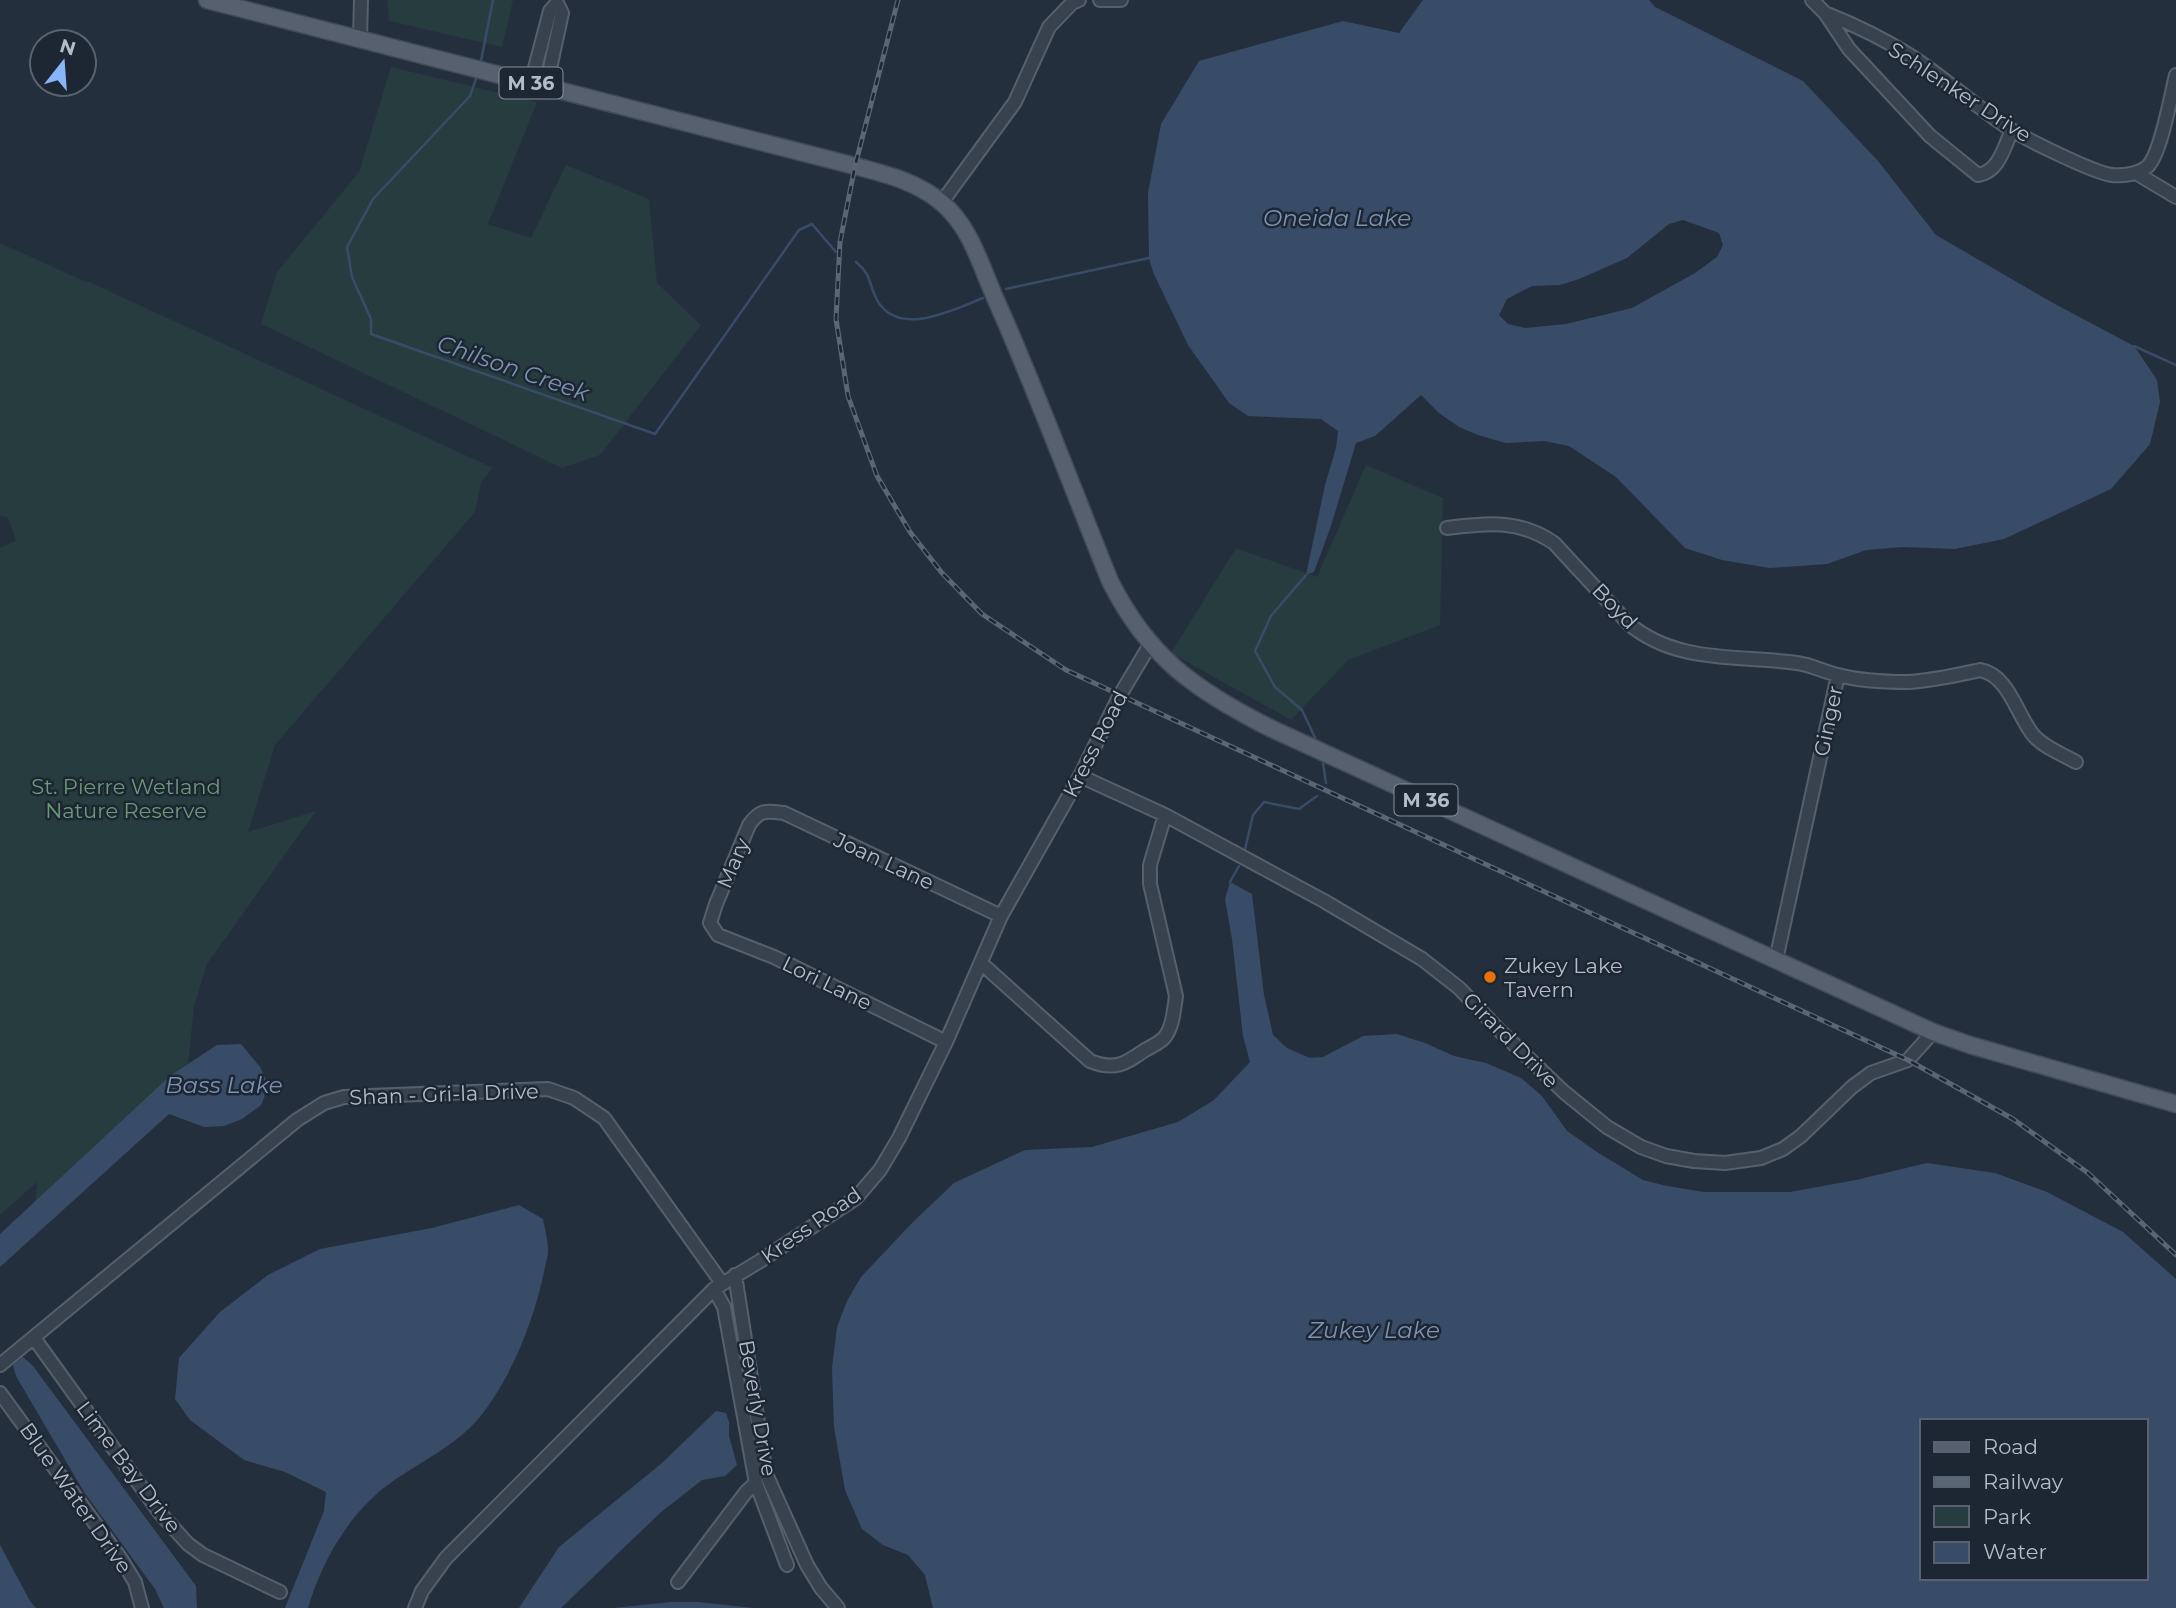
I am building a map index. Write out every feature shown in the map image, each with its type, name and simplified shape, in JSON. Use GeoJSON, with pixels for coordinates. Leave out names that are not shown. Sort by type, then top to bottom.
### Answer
{"type":"FeatureCollection","features":[{"type":"Feature","properties":{"kind":"main road","name":"M 36"},"geometry":{"type":"LineString","coordinates":[[207,0],[898,177],[942,202],[966,233],[1030,378],[1110,580],[1130,618],[1169,664],[1193,683],[1247,716],[1933,1032],[2176,1104]]}},
{"type":"Feature","properties":{"kind":"street"},"geometry":{"type":"LineString","coordinates":[[360,0],[360,38]]}},
{"type":"Feature","properties":{"kind":"street"},"geometry":{"type":"LineString","coordinates":[[942,202],[1015,102],[1049,27],[1072,3],[1079,0]]}},
{"type":"Feature","properties":{"kind":"street"},"geometry":{"type":"LineString","coordinates":[[1100,0],[1121,0]]}},
{"type":"Feature","properties":{"kind":"street"},"geometry":{"type":"LineString","coordinates":[[1812,0],[1825,13],[1849,49],[1930,136],[1978,175],[1987,174],[1997,163],[2011,130]]}},
{"type":"Feature","properties":{"kind":"street"},"geometry":{"type":"LineString","coordinates":[[538,85],[550,11],[557,1]]}},
{"type":"Feature","properties":{"kind":"street","name":"Schlenker Drive"},"geometry":{"type":"LineString","coordinates":[[1825,13],[1853,24],[1911,56],[2011,130],[2098,172],[2112,175],[2136,173]]}},
{"type":"Feature","properties":{"kind":"street"},"geometry":{"type":"LineString","coordinates":[[2136,173],[2147,167],[2155,154],[2176,75]]}},
{"type":"Feature","properties":{"kind":"street"},"geometry":{"type":"LineString","coordinates":[[2136,173],[2176,197]]}},
{"type":"Feature","properties":{"kind":"street","name":"Boyd"},"geometry":{"type":"LineString","coordinates":[[1447,528],[1499,523],[1521,526],[1541,534],[1554,543],[1629,624],[1661,644],[1688,653],[1814,666],[1838,676]]}},
{"type":"Feature","properties":{"kind":"street","name":"Kress Road"},"geometry":{"type":"LineString","coordinates":[[415,1608],[422,1591],[446,1558],[718,1286],[856,1198],[880,1170],[946,1042],[1001,916],[1080,776],[1120,695],[1151,643]]}},
{"type":"Feature","properties":{"kind":"street","name":"Ginger"},"geometry":{"type":"LineString","coordinates":[[1776,960],[1838,676],[1907,682],[1980,670],[1990,672],[2003,685],[2037,739],[2076,762]]}},
{"type":"Feature","properties":{"kind":"street","name":"Girard Drive"},"geometry":{"type":"LineString","coordinates":[[1080,776],[1165,815],[1324,901],[1422,959],[1459,989],[1564,1092],[1607,1127],[1640,1147],[1667,1156],[1725,1163],[1761,1158],[1783,1149],[1871,1073],[1908,1060],[1933,1032]]}},
{"type":"Feature","properties":{"kind":"street","name":"Joan Lane"},"geometry":{"type":"LineString","coordinates":[[766,811],[784,813],[1001,916]]}},
{"type":"Feature","properties":{"kind":"street","name":"Mary"},"geometry":{"type":"LineString","coordinates":[[710,923],[749,825],[755,817],[766,811]]}},
{"type":"Feature","properties":{"kind":"street"},"geometry":{"type":"LineString","coordinates":[[981,963],[1090,1061],[1101,1066],[1125,1064],[1164,1038],[1174,1013],[1176,996],[1150,884],[1150,865],[1165,815]]}},
{"type":"Feature","properties":{"kind":"street","name":"Lori Lane"},"geometry":{"type":"LineString","coordinates":[[710,923],[718,935],[774,957],[946,1042]]}},
{"type":"Feature","properties":{"kind":"street","name":"Shan - Gri-la Drive"},"geometry":{"type":"LineString","coordinates":[[0,1365],[297,1121],[324,1103],[344,1097],[548,1089],[574,1098],[604,1118],[718,1286],[756,1483],[788,1565]]}},
{"type":"Feature","properties":{"kind":"street","name":"Beverly Drive"},"geometry":{"type":"LineString","coordinates":[[735,1275],[766,1474],[807,1565],[838,1608]]}},
{"type":"Feature","properties":{"kind":"street","name":"Lime Bay Drive"},"geometry":{"type":"LineString","coordinates":[[34,1338],[160,1513],[188,1544],[203,1555],[280,1592]]}},
{"type":"Feature","properties":{"kind":"street","name":"Blue Water Drive"},"geometry":{"type":"LineString","coordinates":[[0,1393],[121,1559],[135,1582],[142,1608]]}},
{"type":"Feature","properties":{"kind":"street"},"geometry":{"type":"LineString","coordinates":[[678,1582],[746,1492],[756,1483]]}},
{"type":"Feature","properties":{"kind":"green space"},"geometry":{"type":"Polygon","coordinates":[[[387,0],[513,0],[502,47],[389,21],[387,0]]]}},
{"type":"Feature","properties":{"kind":"green space"},"geometry":{"type":"Polygon","coordinates":[[[391,67],[537,102],[488,224],[531,238],[566,165],[649,199],[657,283],[701,325],[600,455],[562,468],[261,324],[277,272],[359,172],[391,67]]]}},
{"type":"Feature","properties":{"kind":"green space","name":"St. Pierre Wetland Nature Reserve"},"geometry":{"type":"Polygon","coordinates":[[[0,243],[493,468],[481,482],[475,512],[275,745],[248,832],[316,811],[207,964],[194,1006],[187,1075],[35,1207],[37,1182],[0,1215],[0,548],[16,541],[8,518],[0,515],[0,243]]]}},
{"type":"Feature","properties":{"kind":"green space"},"geometry":{"type":"Polygon","coordinates":[[[1366,465],[1443,498],[1440,625],[1348,660],[1291,720],[1171,653],[1236,548],[1317,577],[1366,465]]]}},
{"type":"Feature","properties":{"kind":"water","name":"Oneida Lake"},"geometry":{"type":"Polygon","coordinates":[[[1423,0],[1649,0],[1655,7],[1803,81],[1878,161],[1936,235],[2053,303],[2134,346],[2157,380],[2160,402],[2150,444],[2111,489],[2004,539],[1955,549],[1902,547],[1866,550],[1827,564],[1770,568],[1722,560],[1685,548],[1616,477],[1569,446],[1544,441],[1506,443],[1478,435],[1459,427],[1439,413],[1421,395],[1375,436],[1356,443],[1314,572],[1306,575],[1338,431],[1321,419],[1248,416],[1229,403],[1188,345],[1153,272],[1149,258],[1148,193],[1161,124],[1199,61],[1343,21],[1399,33],[1423,0]],[[1683,220],[1669,224],[1627,258],[1579,279],[1560,285],[1532,286],[1507,299],[1499,315],[1508,324],[1525,328],[1566,324],[1632,308],[1695,273],[1717,257],[1723,245],[1719,233],[1683,220]]]}},
{"type":"Feature","properties":{"kind":"water","name":"Zukey Lake"},"geometry":{"type":"Polygon","coordinates":[[[1230,882],[1252,894],[1264,995],[1273,1035],[1287,1048],[1310,1058],[1323,1057],[1363,1036],[1397,1034],[1454,1056],[1486,1063],[1521,1078],[1542,1096],[1567,1131],[1643,1180],[1704,1192],[1790,1192],[1927,1163],[1995,1173],[2047,1192],[2123,1232],[2176,1279],[2176,1608],[933,1608],[925,1575],[908,1555],[883,1545],[862,1529],[845,1490],[834,1427],[832,1368],[837,1327],[847,1301],[861,1277],[954,1183],[1025,1150],[1092,1147],[1178,1122],[1214,1100],[1250,1062],[1243,1036],[1225,899],[1230,882]]]}},
{"type":"Feature","properties":{"kind":"water","name":"Bass Lake"},"geometry":{"type":"Polygon","coordinates":[[[241,1044],[260,1067],[269,1086],[261,1105],[242,1119],[224,1126],[204,1127],[169,1114],[0,1267],[0,1234],[171,1075],[217,1045],[241,1044]]]}},
{"type":"Feature","properties":{"kind":"water"},"geometry":{"type":"Polygon","coordinates":[[[519,1205],[543,1219],[548,1254],[527,1329],[501,1385],[470,1428],[393,1481],[351,1521],[321,1572],[308,1608],[285,1608],[324,1511],[326,1492],[285,1472],[244,1460],[190,1420],[175,1399],[179,1358],[220,1312],[268,1275],[320,1249],[432,1228],[519,1205]]]}},
{"type":"Feature","properties":{"kind":"water"},"geometry":{"type":"Polygon","coordinates":[[[23,1357],[33,1366],[196,1586],[197,1608],[164,1608],[155,1589],[84,1492],[16,1376],[13,1365],[23,1357]]]}},
{"type":"Feature","properties":{"kind":"water"},"geometry":{"type":"Polygon","coordinates":[[[716,1411],[726,1413],[737,1465],[725,1476],[702,1480],[660,1513],[561,1608],[519,1608],[559,1547],[662,1463],[716,1411]]]}},
{"type":"Feature","properties":{"kind":"water"},"geometry":{"type":"Polygon","coordinates":[[[0,1545],[30,1601],[36,1608],[0,1608],[0,1545]]]}},
{"type":"Feature","properties":{"kind":"water"},"geometry":{"type":"Polygon","coordinates":[[[698,1602],[754,1608],[613,1608],[698,1602]]]}},
{"type":"Feature","properties":{"kind":"waterway","name":"Chilson Creek"},"geometry":{"type":"LineString","coordinates":[[481,61],[493,0]]}},
{"type":"Feature","properties":{"kind":"waterway","name":"Chilson Creek"},"geometry":{"type":"LineString","coordinates":[[477,76],[470,96],[373,199],[347,247],[352,277],[371,319],[371,334],[655,434],[799,230],[812,224],[836,252]]}},
{"type":"Feature","properties":{"kind":"waterway","name":"Chilson Creek"},"geometry":{"type":"LineString","coordinates":[[1006,289],[1149,258]]}},
{"type":"Feature","properties":{"kind":"waterway","name":"Chilson Creek"},"geometry":{"type":"LineString","coordinates":[[856,262],[867,275],[877,300],[886,311],[898,317],[927,318],[983,298]]}},
{"type":"Feature","properties":{"kind":"waterway"},"geometry":{"type":"LineString","coordinates":[[2134,346],[2176,365]]}},
{"type":"Feature","properties":{"kind":"waterway"},"geometry":{"type":"LineString","coordinates":[[1306,575],[1271,616],[1255,651],[1275,687],[1302,710],[1317,742]]}},
{"type":"Feature","properties":{"kind":"waterway"},"geometry":{"type":"LineString","coordinates":[[1323,763],[1326,783]]}},
{"type":"Feature","properties":{"kind":"waterway"},"geometry":{"type":"LineString","coordinates":[[1244,854],[1253,815],[1264,802],[1299,809],[1317,796]]}},
{"type":"Feature","properties":{"kind":"waterway"},"geometry":{"type":"LineString","coordinates":[[1230,882],[1239,866]]}},
{"type":"Feature","properties":{"kind":"railway"},"geometry":{"type":"LineString","coordinates":[[898,0],[855,166],[840,242],[836,319],[848,396],[877,476],[910,532],[942,573],[982,614],[1066,670],[1908,1060],[2013,1119],[2088,1173],[2176,1255]]}},
{"type":"Feature","properties":{"kind":"place","name":"Zukey Lake Tavern"},"geometry":{"type":"Point","coordinates":[1490,977]}}]}
